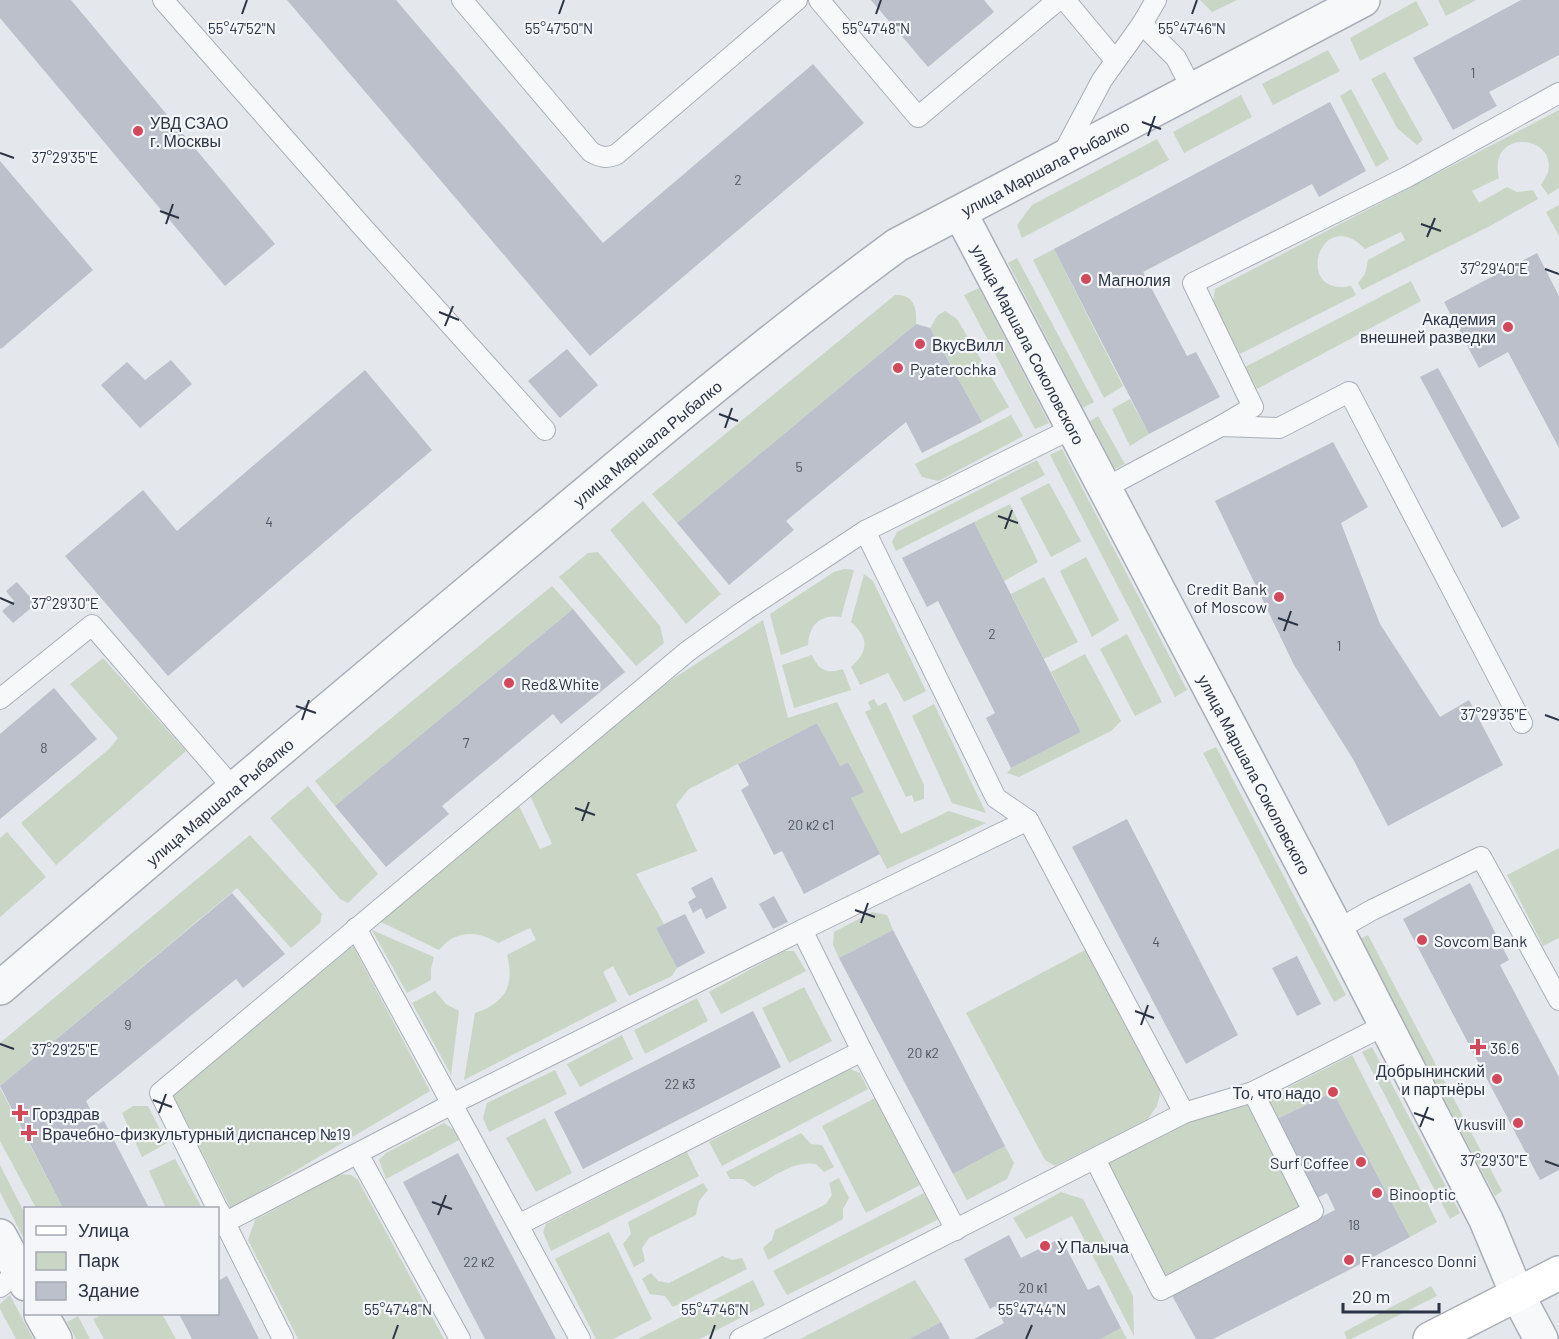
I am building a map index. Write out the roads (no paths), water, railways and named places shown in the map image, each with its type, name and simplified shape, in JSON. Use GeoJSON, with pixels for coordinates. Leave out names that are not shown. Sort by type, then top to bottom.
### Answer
{"type":"FeatureCollection","features":[{"type":"Feature","properties":{"kind":"main road"},"geometry":{"type":"LineString","coordinates":[[1430,1339],[1559,1273]]}},
{"type":"Feature","properties":{"kind":"street","name":"улица Маршала Рыбалко"},"geometry":{"type":"LineString","coordinates":[[0,988],[233,788],[617,468],[843,285],[897,246],[1363,0]]}},
{"type":"Feature","properties":{"kind":"street","name":"улица Маршала Соколовского"},"geometry":{"type":"LineString","coordinates":[[960,213],[1337,930],[1486,1220],[1517,1294],[1542,1339]]}},
{"type":"Feature","properties":{"kind":"street"},"geometry":{"type":"LineString","coordinates":[[0,1236],[15,1281]]}},
{"type":"Feature","properties":{"kind":"lane"},"geometry":{"type":"LineString","coordinates":[[163,0],[545,430]]}},
{"type":"Feature","properties":{"kind":"lane"},"geometry":{"type":"LineString","coordinates":[[462,0],[591,152],[599,157],[609,158],[617,154],[797,0]]}},
{"type":"Feature","properties":{"kind":"lane"},"geometry":{"type":"LineString","coordinates":[[819,0],[918,117],[1058,0]]}},
{"type":"Feature","properties":{"kind":"lane"},"geometry":{"type":"LineString","coordinates":[[1065,0],[1115,60]]}},
{"type":"Feature","properties":{"kind":"lane"},"geometry":{"type":"LineString","coordinates":[[1059,161],[1115,60],[1142,24],[1156,0]]}},
{"type":"Feature","properties":{"kind":"lane"},"geometry":{"type":"LineString","coordinates":[[1142,24],[1176,58],[1193,91]]}},
{"type":"Feature","properties":{"kind":"lane"},"geometry":{"type":"LineString","coordinates":[[1105,488],[1253,407],[1193,283],[1407,177],[1559,93]]}},
{"type":"Feature","properties":{"kind":"lane"},"geometry":{"type":"LineString","coordinates":[[1221,426],[1279,428],[1349,392],[1521,723]]}},
{"type":"Feature","properties":{"kind":"lane"},"geometry":{"type":"LineString","coordinates":[[215,1207],[160,1093],[688,651],[865,531],[1073,428]]}},
{"type":"Feature","properties":{"kind":"lane"},"geometry":{"type":"LineString","coordinates":[[865,531],[996,798],[1028,820],[1184,1113]]}},
{"type":"Feature","properties":{"kind":"lane"},"geometry":{"type":"LineString","coordinates":[[0,699],[92,625],[233,788]]}},
{"type":"Feature","properties":{"kind":"lane"},"geometry":{"type":"LineString","coordinates":[[283,1339],[219,1216],[358,1154],[452,1104],[1028,820]]}},
{"type":"Feature","properties":{"kind":"lane"},"geometry":{"type":"LineString","coordinates":[[1337,930],[1372,910],[1481,857],[1559,1000]]}},
{"type":"Feature","properties":{"kind":"lane"},"geometry":{"type":"LineString","coordinates":[[356,928],[580,1339]]}},
{"type":"Feature","properties":{"kind":"lane"},"geometry":{"type":"LineString","coordinates":[[802,930],[862,1051],[956,1230]]}},
{"type":"Feature","properties":{"kind":"lane"},"geometry":{"type":"LineString","coordinates":[[740,1339],[776,1331],[956,1230],[1184,1113],[1253,1092],[1385,1024]]}},
{"type":"Feature","properties":{"kind":"lane"},"geometry":{"type":"LineString","coordinates":[[518,1225],[862,1051]]}},
{"type":"Feature","properties":{"kind":"lane"},"geometry":{"type":"LineString","coordinates":[[1095,1159],[1161,1290],[1313,1211],[1253,1092]]}},
{"type":"Feature","properties":{"kind":"lane"},"geometry":{"type":"LineString","coordinates":[[358,1154],[459,1339]]}},
{"type":"Feature","properties":{"kind":"place","name":"УВД СЗАО г. Москвы"},"geometry":{"type":"Point","coordinates":[138,131]}},
{"type":"Feature","properties":{"kind":"place","name":"Магнолия"},"geometry":{"type":"Point","coordinates":[1086,279]}},
{"type":"Feature","properties":{"kind":"place","name":"Академия внешней разведки"},"geometry":{"type":"Point","coordinates":[1508,327]}},
{"type":"Feature","properties":{"kind":"place","name":"ВкусВилл"},"geometry":{"type":"Point","coordinates":[920,344]}},
{"type":"Feature","properties":{"kind":"place","name":"Pyaterochka"},"geometry":{"type":"Point","coordinates":[898,368]}},
{"type":"Feature","properties":{"kind":"place","name":"Credit Bank of Moscow"},"geometry":{"type":"Point","coordinates":[1279,597]}},
{"type":"Feature","properties":{"kind":"place","name":"Red&White"},"geometry":{"type":"Point","coordinates":[509,683]}},
{"type":"Feature","properties":{"kind":"place","name":"Sovcom Bank"},"geometry":{"type":"Point","coordinates":[1422,940]}},
{"type":"Feature","properties":{"kind":"place","name":"36.6"},"geometry":{"type":"Point","coordinates":[1478,1047]}},
{"type":"Feature","properties":{"kind":"place","name":"Добрынинский и партнёры"},"geometry":{"type":"Point","coordinates":[1497,1079]}},
{"type":"Feature","properties":{"kind":"place","name":"То, что надо"},"geometry":{"type":"Point","coordinates":[1333,1092]}},
{"type":"Feature","properties":{"kind":"place","name":"Горздрав"},"geometry":{"type":"Point","coordinates":[20,1113]}},
{"type":"Feature","properties":{"kind":"place","name":"Vkusvill"},"geometry":{"type":"Point","coordinates":[1518,1123]}},
{"type":"Feature","properties":{"kind":"place","name":"Врачебно-физкультурный диспансер №19"},"geometry":{"type":"Point","coordinates":[29,1133]}},
{"type":"Feature","properties":{"kind":"place","name":"Surf Coffee"},"geometry":{"type":"Point","coordinates":[1361,1162]}},
{"type":"Feature","properties":{"kind":"place","name":"Binooptic"},"geometry":{"type":"Point","coordinates":[1377,1193]}},
{"type":"Feature","properties":{"kind":"place","name":"У Палыча"},"geometry":{"type":"Point","coordinates":[1045,1246]}},
{"type":"Feature","properties":{"kind":"place","name":"Francesco Donni"},"geometry":{"type":"Point","coordinates":[1349,1260]}}]}
